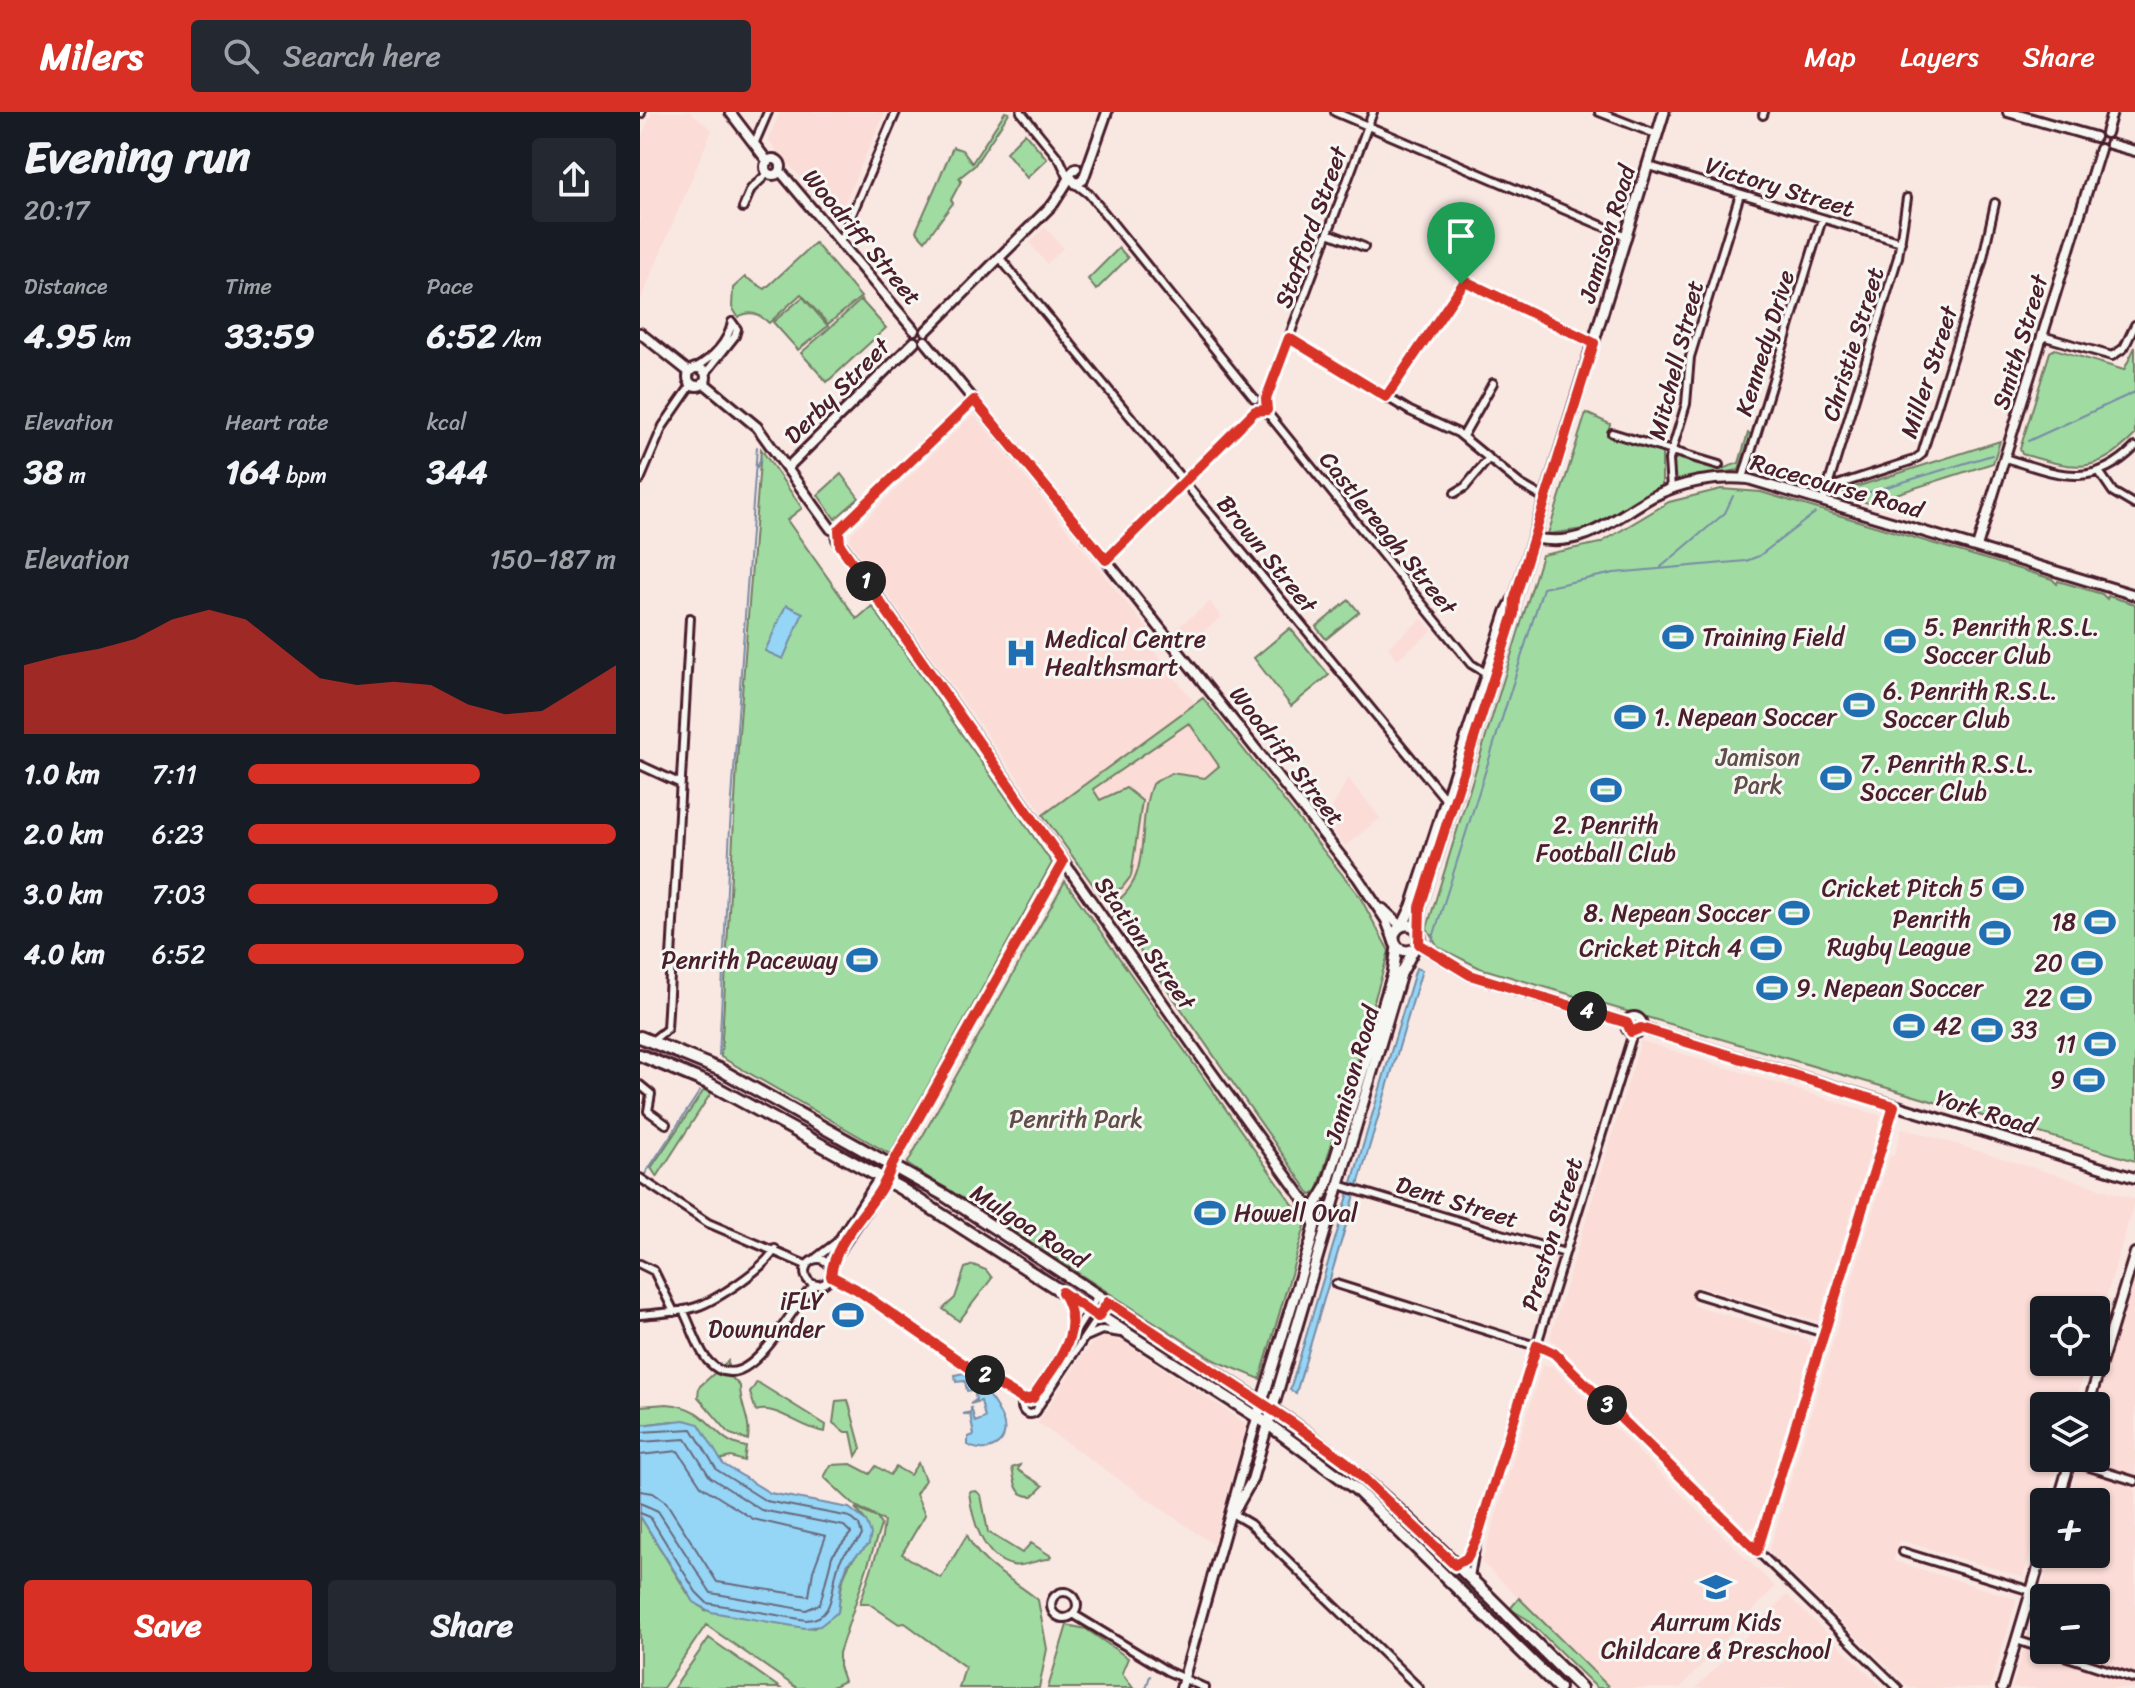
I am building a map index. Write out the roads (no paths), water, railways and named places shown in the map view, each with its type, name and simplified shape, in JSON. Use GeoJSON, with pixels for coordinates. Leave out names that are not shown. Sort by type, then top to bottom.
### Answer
{"type":"FeatureCollection","features":[{"type":"Feature","properties":{"kind":"main road","name":"Jamison Road"},"geometry":{"type":"LineString","coordinates":[[1419,932],[1420,907],[1514,614],[1515,598],[1664,112]]}},
{"type":"Feature","properties":{"kind":"main road","name":"Jamison Road"},"geometry":{"type":"LineString","coordinates":[[1402,926],[1507,611],[1515,598]]}},
{"type":"Feature","properties":{"kind":"main road"},"geometry":{"type":"LineString","coordinates":[[1402,926],[1412,926],[1419,932],[1416,948],[1402,951],[1395,944],[1402,926]]}},
{"type":"Feature","properties":{"kind":"main road","name":"Jamison Road"},"geometry":{"type":"LineString","coordinates":[[1315,1209],[1393,974],[1395,944]]}},
{"type":"Feature","properties":{"kind":"main road","name":"Jamison Road"},"geometry":{"type":"LineString","coordinates":[[1329,1223],[1401,974],[1416,948]]}},
{"type":"Feature","properties":{"kind":"main road","name":"Mulgoa Road"},"geometry":{"type":"LineString","coordinates":[[640,1037],[721,1070],[892,1165],[996,1227],[1272,1410],[1345,1461],[1581,1688]]}},
{"type":"Feature","properties":{"kind":"main road","name":"Mulgoa Road"},"geometry":{"type":"LineString","coordinates":[[640,1055],[722,1090],[953,1220],[1268,1424],[1356,1489],[1559,1688]]}},
{"type":"Feature","properties":{"kind":"main road"},"geometry":{"type":"LineString","coordinates":[[883,1179],[892,1165]]}},
{"type":"Feature","properties":{"kind":"main road"},"geometry":{"type":"LineString","coordinates":[[1257,1418],[1315,1225],[1315,1209],[1330,1212]]}},
{"type":"Feature","properties":{"kind":"main road"},"geometry":{"type":"LineString","coordinates":[[1315,1225],[1320,1227],[1329,1223]]}},
{"type":"Feature","properties":{"kind":"main road"},"geometry":{"type":"LineString","coordinates":[[1268,1424],[1329,1223]]}},
{"type":"Feature","properties":{"kind":"street","name":"Woodriff Street"},"geometry":{"type":"LineString","coordinates":[[730,112],[768,162],[779,161],[780,171],[914,330]]}},
{"type":"Feature","properties":{"kind":"street"},"geometry":{"type":"LineString","coordinates":[[755,142],[768,112]]}},
{"type":"Feature","properties":{"kind":"street"},"geometry":{"type":"LineString","coordinates":[[840,242],[896,112]]}},
{"type":"Feature","properties":{"kind":"street"},"geometry":{"type":"LineString","coordinates":[[1021,112],[1060,160],[1072,181],[1089,194],[1255,399],[1255,411]]}},
{"type":"Feature","properties":{"kind":"street"},"geometry":{"type":"LineString","coordinates":[[1089,194],[1084,176],[1107,112]]}},
{"type":"Feature","properties":{"kind":"street"},"geometry":{"type":"LineString","coordinates":[[1335,112],[1627,236]]}},
{"type":"Feature","properties":{"kind":"street","name":"Stafford Street"},"geometry":{"type":"LineString","coordinates":[[1266,399],[1373,112]]}},
{"type":"Feature","properties":{"kind":"street"},"geometry":{"type":"LineString","coordinates":[[1599,112],[1658,135]]}},
{"type":"Feature","properties":{"kind":"street"},"geometry":{"type":"LineString","coordinates":[[2008,112],[2095,137],[2106,133]]}},
{"type":"Feature","properties":{"kind":"street"},"geometry":{"type":"LineString","coordinates":[[2110,144],[2106,133],[2112,112]]}},
{"type":"Feature","properties":{"kind":"street"},"geometry":{"type":"LineString","coordinates":[[2095,137],[2100,149],[2110,144],[2135,151]]}},
{"type":"Feature","properties":{"kind":"street","name":"Smith Street"},"geometry":{"type":"LineString","coordinates":[[1977,547],[2100,149]]}},
{"type":"Feature","properties":{"kind":"street"},"geometry":{"type":"LineString","coordinates":[[926,331],[914,330],[911,336],[914,342],[925,341],[926,331],[1054,203],[1091,150]]}},
{"type":"Feature","properties":{"kind":"street"},"geometry":{"type":"LineString","coordinates":[[1060,160],[1084,176]]}},
{"type":"Feature","properties":{"kind":"street"},"geometry":{"type":"LineString","coordinates":[[743,208],[751,189],[768,173],[768,162]]}},
{"type":"Feature","properties":{"kind":"street","name":"Victory Street"},"geometry":{"type":"LineString","coordinates":[[1649,166],[1901,242]]}},
{"type":"Feature","properties":{"kind":"street"},"geometry":{"type":"LineString","coordinates":[[768,173],[774,175],[780,171]]}},
{"type":"Feature","properties":{"kind":"street"},"geometry":{"type":"LineString","coordinates":[[1072,181],[1084,176]]}},
{"type":"Feature","properties":{"kind":"street","name":"Mitchell Street"},"geometry":{"type":"LineString","coordinates":[[1671,489],[1668,469],[1686,404],[1690,357],[1740,194]]}},
{"type":"Feature","properties":{"kind":"street","name":"Christie Street"},"geometry":{"type":"LineString","coordinates":[[1824,499],[1901,242],[1907,198]]}},
{"type":"Feature","properties":{"kind":"street","name":"Miller Street"},"geometry":{"type":"LineString","coordinates":[[1828,488],[1914,460],[1922,454],[1982,262],[1995,203]]}},
{"type":"Feature","properties":{"kind":"street","name":"Kennedy Drive"},"geometry":{"type":"LineString","coordinates":[[1743,478],[1822,219]]}},
{"type":"Feature","properties":{"kind":"street"},"geometry":{"type":"LineString","coordinates":[[1328,233],[1364,247]]}},
{"type":"Feature","properties":{"kind":"street","name":"Brown Street"},"geometry":{"type":"LineString","coordinates":[[999,257],[1446,800]]}},
{"type":"Feature","properties":{"kind":"street"},"geometry":{"type":"LineString","coordinates":[[1386,397],[1465,281],[1594,343]]}},
{"type":"Feature","properties":{"kind":"street"},"geometry":{"type":"LineString","coordinates":[[640,480],[663,426],[692,384],[705,379],[735,336],[737,329],[732,322],[729,335],[710,359],[692,370]]}},
{"type":"Feature","properties":{"kind":"street"},"geometry":{"type":"LineString","coordinates":[[2042,336],[2112,356],[2124,348],[2135,325]]}},
{"type":"Feature","properties":{"kind":"street"},"geometry":{"type":"LineString","coordinates":[[640,333],[692,370]]}},
{"type":"Feature","properties":{"kind":"street"},"geometry":{"type":"LineString","coordinates":[[1289,338],[1386,397],[1463,436],[1520,484],[1546,499]]}},
{"type":"Feature","properties":{"kind":"street","name":"Woodriff Street"},"geometry":{"type":"LineString","coordinates":[[925,341],[1106,560],[1374,900],[1402,926]]}},
{"type":"Feature","properties":{"kind":"street","name":"Derby Street"},"geometry":{"type":"LineString","coordinates":[[787,468],[914,342]]}},
{"type":"Feature","properties":{"kind":"street"},"geometry":{"type":"LineString","coordinates":[[692,370],[692,384]]}},
{"type":"Feature","properties":{"kind":"street","name":"Station Street"},"geometry":{"type":"LineString","coordinates":[[692,370],[750,419],[836,532],[1063,862],[1315,1209]]}},
{"type":"Feature","properties":{"kind":"street"},"geometry":{"type":"LineString","coordinates":[[1463,436],[1493,383]]}},
{"type":"Feature","properties":{"kind":"street"},"geometry":{"type":"LineString","coordinates":[[1106,560],[1255,411],[1266,411],[1266,399],[1255,399]]}},
{"type":"Feature","properties":{"kind":"street"},"geometry":{"type":"LineString","coordinates":[[836,532],[974,400]]}},
{"type":"Feature","properties":{"kind":"street","name":"Castlereagh Street"},"geometry":{"type":"LineString","coordinates":[[1266,411],[1471,664],[1486,673]]}},
{"type":"Feature","properties":{"kind":"street"},"geometry":{"type":"LineString","coordinates":[[1612,433],[1719,465]]}},
{"type":"Feature","properties":{"kind":"street"},"geometry":{"type":"LineString","coordinates":[[2005,458],[2065,476],[2100,473],[2121,461],[2135,447]]}},
{"type":"Feature","properties":{"kind":"street"},"geometry":{"type":"LineString","coordinates":[[1455,493],[1465,487],[1489,458]]}},
{"type":"Feature","properties":{"kind":"street"},"geometry":{"type":"LineString","coordinates":[[2100,473],[2113,492],[2135,505]]}},
{"type":"Feature","properties":{"kind":"street","name":"Racecourse Road"},"geometry":{"type":"LineString","coordinates":[[1534,538],[1558,541],[1595,533],[1671,489],[1705,480],[1743,478],[1824,499],[2135,595]]}},
{"type":"Feature","properties":{"kind":"street"},"geometry":{"type":"LineString","coordinates":[[652,1041],[667,1029],[690,618]]}},
{"type":"Feature","properties":{"kind":"street"},"geometry":{"type":"LineString","coordinates":[[640,765],[679,783]]}},
{"type":"Feature","properties":{"kind":"street"},"geometry":{"type":"LineString","coordinates":[[892,1165],[1063,862]]}},
{"type":"Feature","properties":{"kind":"street","name":"Woodriff Street"},"geometry":{"type":"LineString","coordinates":[[1374,900],[1395,944]]}},
{"type":"Feature","properties":{"kind":"street","name":"York Road"},"geometry":{"type":"LineString","coordinates":[[1416,948],[1470,975],[1627,1023],[1631,1018],[1637,1018],[1637,1030],[2135,1178]]}},
{"type":"Feature","properties":{"kind":"street","name":"Preston Street"},"geometry":{"type":"LineString","coordinates":[[1470,1579],[1477,1538],[1637,1030]]}},
{"type":"Feature","properties":{"kind":"street"},"geometry":{"type":"LineString","coordinates":[[640,1085],[651,1094],[648,1111],[666,1124]]}},
{"type":"Feature","properties":{"kind":"street"},"geometry":{"type":"LineString","coordinates":[[1757,1551],[1894,1106]]}},
{"type":"Feature","properties":{"kind":"street"},"geometry":{"type":"LineString","coordinates":[[643,1179],[708,1223],[775,1249],[806,1265]]}},
{"type":"Feature","properties":{"kind":"street"},"geometry":{"type":"LineString","coordinates":[[802,1294],[806,1265],[837,1242],[883,1179]]}},
{"type":"Feature","properties":{"kind":"street"},"geometry":{"type":"LineString","coordinates":[[830,1266],[883,1179]]}},
{"type":"Feature","properties":{"kind":"street","name":"Dent Street"},"geometry":{"type":"LineString","coordinates":[[1339,1185],[1565,1253]]}},
{"type":"Feature","properties":{"kind":"street"},"geometry":{"type":"LineString","coordinates":[[640,1315],[674,1312],[714,1299],[766,1261],[775,1249]]}},
{"type":"Feature","properties":{"kind":"street"},"geometry":{"type":"LineString","coordinates":[[2092,1392],[2135,1253]]}},
{"type":"Feature","properties":{"kind":"street"},"geometry":{"type":"LineString","coordinates":[[683,1310],[707,1360],[719,1369],[741,1371],[756,1361],[802,1294],[815,1285],[824,1284],[831,1276],[830,1266],[825,1260],[816,1258]]}},
{"type":"Feature","properties":{"kind":"street"},"geometry":{"type":"LineString","coordinates":[[640,1264],[654,1271],[674,1312]]}},
{"type":"Feature","properties":{"kind":"street"},"geometry":{"type":"LineString","coordinates":[[805,1276],[815,1285]]}},
{"type":"Feature","properties":{"kind":"street"},"geometry":{"type":"LineString","coordinates":[[831,1276],[856,1289],[968,1367],[1024,1400],[1033,1398],[1067,1345],[1103,1299]]}},
{"type":"Feature","properties":{"kind":"street"},"geometry":{"type":"LineString","coordinates":[[1336,1284],[1537,1345],[1554,1353],[1898,1688]]}},
{"type":"Feature","properties":{"kind":"street"},"geometry":{"type":"LineString","coordinates":[[1062,1292],[1074,1317],[1067,1345]]}},
{"type":"Feature","properties":{"kind":"street"},"geometry":{"type":"LineString","coordinates":[[1697,1294],[1824,1333]]}},
{"type":"Feature","properties":{"kind":"street"},"geometry":{"type":"LineString","coordinates":[[1024,1400],[1021,1405],[1025,1413],[1033,1413],[1086,1337],[1103,1299]]}},
{"type":"Feature","properties":{"kind":"street"},"geometry":{"type":"LineString","coordinates":[[1086,1337],[1109,1330],[1124,1333]]}},
{"type":"Feature","properties":{"kind":"street"},"geometry":{"type":"LineString","coordinates":[[1033,1398],[1038,1407]]}},
{"type":"Feature","properties":{"kind":"street"},"geometry":{"type":"LineString","coordinates":[[1182,1683],[1233,1514],[1257,1418]]}},
{"type":"Feature","properties":{"kind":"street"},"geometry":{"type":"LineString","coordinates":[[1233,1514],[1252,1480],[1268,1424]]}},
{"type":"Feature","properties":{"kind":"street"},"geometry":{"type":"LineString","coordinates":[[2109,1472],[2135,1481]]}},
{"type":"Feature","properties":{"kind":"street"},"geometry":{"type":"LineString","coordinates":[[1233,1514],[1250,1524],[1419,1688]]}},
{"type":"Feature","properties":{"kind":"street","name":"Preston Street"},"geometry":{"type":"LineString","coordinates":[[1455,1565],[1467,1558],[1477,1538]]}},
{"type":"Feature","properties":{"kind":"street"},"geometry":{"type":"LineString","coordinates":[[1903,1552],[2030,1591]]}},
{"type":"Feature","properties":{"kind":"street"},"geometry":{"type":"LineString","coordinates":[[1060,1592],[1073,1595],[1077,1606],[1073,1614],[1062,1618],[1054,1614],[1051,1606],[1053,1597],[1060,1592]]}},
{"type":"Feature","properties":{"kind":"street"},"geometry":{"type":"LineString","coordinates":[[2002,1688],[2030,1594]]}},
{"type":"Feature","properties":{"kind":"street"},"geometry":{"type":"LineString","coordinates":[[1073,1614],[1182,1683],[1205,1688]]}},
{"type":"Feature","properties":{"kind":"street"},"geometry":{"type":"LineString","coordinates":[[2016,1640],[2030,1645]]}},
{"type":"Feature","properties":{"kind":"street"},"geometry":{"type":"LineString","coordinates":[[2088,1664],[2135,1679]]}},
{"type":"Feature","properties":{"kind":"water"},"geometry":{"type":"Polygon","coordinates":[[[786,605],[803,613],[783,659],[765,651],[786,605]]]}},
{"type":"Feature","properties":{"kind":"water"},"geometry":{"type":"Polygon","coordinates":[[[1416,968],[1422,970],[1296,1393],[1290,1390],[1416,968]]]}},
{"type":"Feature","properties":{"kind":"water"},"geometry":{"type":"Polygon","coordinates":[[[963,1373],[986,1393],[1003,1421],[1005,1429],[1000,1442],[989,1449],[968,1445],[968,1437],[974,1435],[970,1414],[963,1414],[971,1412],[971,1407],[975,1422],[985,1418],[981,1401],[970,1404],[976,1400],[974,1390],[967,1391],[965,1381],[956,1382],[955,1375],[963,1373]]]}},
{"type":"Feature","properties":{"kind":"water"},"geometry":{"type":"Polygon","coordinates":[[[684,1420],[699,1424],[723,1464],[770,1493],[849,1508],[866,1521],[871,1534],[869,1544],[848,1563],[841,1583],[838,1612],[820,1626],[805,1628],[711,1612],[694,1602],[640,1516],[640,1425],[684,1420]]]}},
{"type":"Feature","properties":{"kind":"waterway"},"geometry":{"type":"LineString","coordinates":[[2028,441],[2135,392]]}},
{"type":"Feature","properties":{"kind":"waterway"},"geometry":{"type":"LineString","coordinates":[[719,1055],[730,827],[757,447]]}},
{"type":"Feature","properties":{"kind":"waterway"},"geometry":{"type":"LineString","coordinates":[[1857,496],[1992,455]]}},
{"type":"Feature","properties":{"kind":"waterway"},"geometry":{"type":"LineString","coordinates":[[757,467],[761,458]]}},
{"type":"Feature","properties":{"kind":"waterway"},"geometry":{"type":"LineString","coordinates":[[1661,567],[1725,513],[1733,496]]}},
{"type":"Feature","properties":{"kind":"waterway"},"geometry":{"type":"LineString","coordinates":[[1432,941],[1543,588],[1614,573],[1746,561],[1759,556],[1815,513]]}},
{"type":"Feature","properties":{"kind":"waterway"},"geometry":{"type":"LineString","coordinates":[[643,1177],[700,1091]]}},
{"type":"Feature","properties":{"kind":"waterway"},"geometry":{"type":"LineString","coordinates":[[1146,1688],[1150,1676]]}},
{"type":"Feature","properties":{"kind":"place","name":"Training Field"},"geometry":{"type":"Point","coordinates":[1678,637]}},
{"type":"Feature","properties":{"kind":"place","name":"5. Penrith R.S.L. Soccer Club"},"geometry":{"type":"Point","coordinates":[1900,641]}},
{"type":"Feature","properties":{"kind":"place","name":"Medical Centre Healthsmart"},"geometry":{"type":"Point","coordinates":[1021,653]}},
{"type":"Feature","properties":{"kind":"place","name":"6. Penrith R.S.L. Soccer Club"},"geometry":{"type":"Point","coordinates":[1859,705]}},
{"type":"Feature","properties":{"kind":"place","name":"1. Nepean Soccer"},"geometry":{"type":"Point","coordinates":[1630,717]}},
{"type":"Feature","properties":{"kind":"place","name":"7. Penrith R.S.L. Soccer Club"},"geometry":{"type":"Point","coordinates":[1836,778]}},
{"type":"Feature","properties":{"kind":"place","name":"2. Penrith Football Club"},"geometry":{"type":"Point","coordinates":[1606,790]}},
{"type":"Feature","properties":{"kind":"place","name":"Cricket Pitch 5"},"geometry":{"type":"Point","coordinates":[2008,888]}},
{"type":"Feature","properties":{"kind":"place","name":"8. Nepean Soccer"},"geometry":{"type":"Point","coordinates":[1794,913]}},
{"type":"Feature","properties":{"kind":"place","name":"18"},"geometry":{"type":"Point","coordinates":[2100,922]}},
{"type":"Feature","properties":{"kind":"place","name":"Penrith Rugby League"},"geometry":{"type":"Point","coordinates":[1995,933]}},
{"type":"Feature","properties":{"kind":"place","name":"Cricket Pitch 4"},"geometry":{"type":"Point","coordinates":[1766,948]}},
{"type":"Feature","properties":{"kind":"place","name":"Penrith Paceway"},"geometry":{"type":"Point","coordinates":[862,960]}},
{"type":"Feature","properties":{"kind":"place","name":"20"},"geometry":{"type":"Point","coordinates":[2087,963]}},
{"type":"Feature","properties":{"kind":"place","name":"9. Nepean Soccer"},"geometry":{"type":"Point","coordinates":[1772,988]}},
{"type":"Feature","properties":{"kind":"place","name":"22"},"geometry":{"type":"Point","coordinates":[2076,998]}},
{"type":"Feature","properties":{"kind":"place","name":"42"},"geometry":{"type":"Point","coordinates":[1909,1026]}},
{"type":"Feature","properties":{"kind":"place","name":"33"},"geometry":{"type":"Point","coordinates":[1987,1030]}},
{"type":"Feature","properties":{"kind":"place","name":"11"},"geometry":{"type":"Point","coordinates":[2100,1044]}},
{"type":"Feature","properties":{"kind":"place","name":"9"},"geometry":{"type":"Point","coordinates":[2089,1080]}},
{"type":"Feature","properties":{"kind":"place","name":"Howell Oval"},"geometry":{"type":"Point","coordinates":[1210,1213]}},
{"type":"Feature","properties":{"kind":"place","name":"iFLY Downunder"},"geometry":{"type":"Point","coordinates":[848,1315]}},
{"type":"Feature","properties":{"kind":"place","name":"Aurrum Kids Childcare & Preschool"},"geometry":{"type":"Point","coordinates":[1716,1587]}},
{"type":"Feature","properties":{"kind":"park label","name":"Jamison Park"},"geometry":{"type":"Point","coordinates":[1758,771]}},
{"type":"Feature","properties":{"kind":"park label","name":"Penrith Park"},"geometry":{"type":"Point","coordinates":[1076,1119]}}]}
